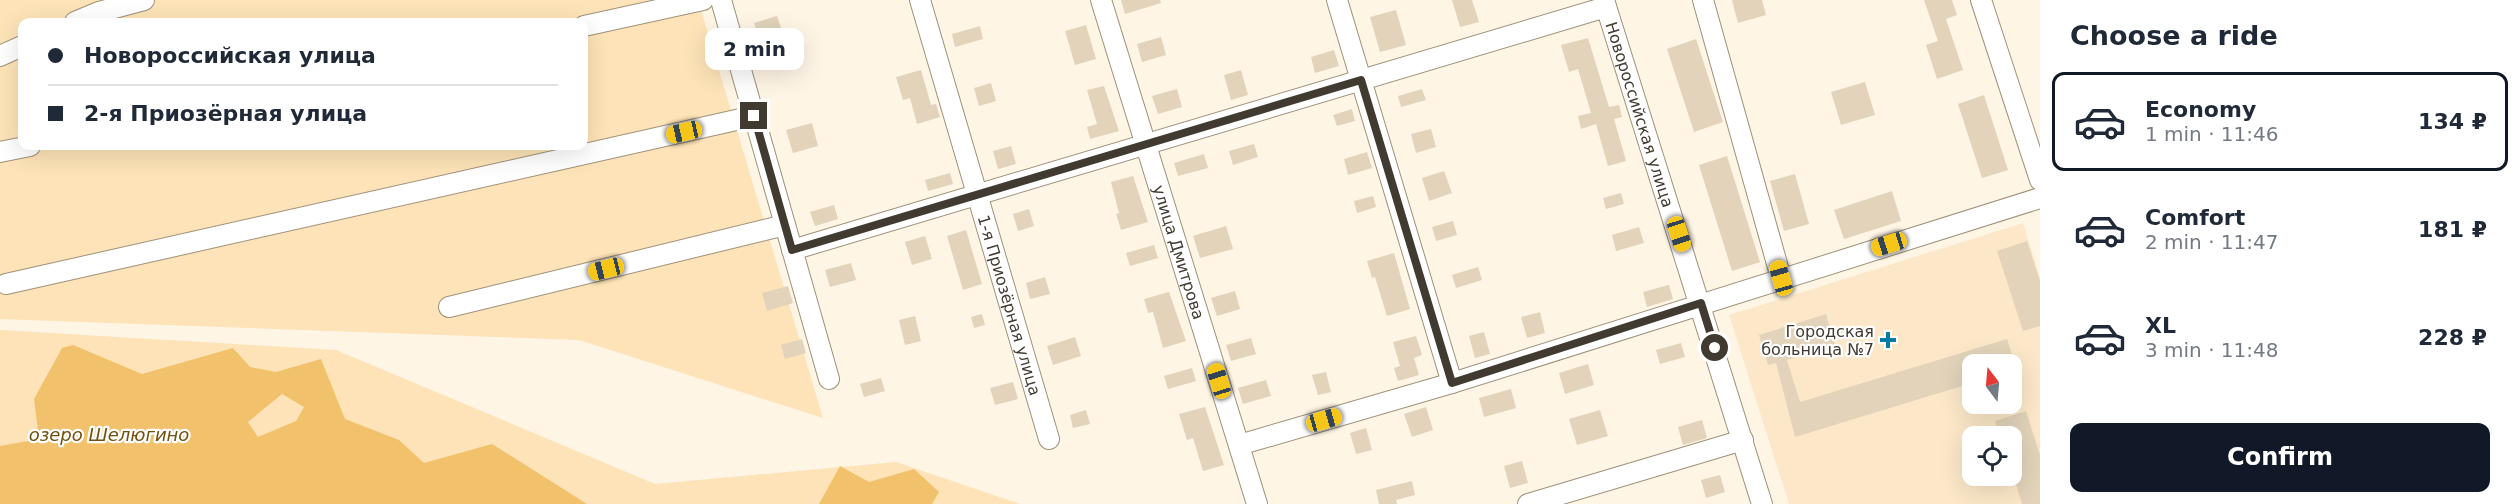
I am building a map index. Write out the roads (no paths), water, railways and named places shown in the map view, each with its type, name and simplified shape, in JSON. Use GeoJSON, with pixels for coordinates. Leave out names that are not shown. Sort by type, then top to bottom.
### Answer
{"type":"FeatureCollection","features":[{"type":"Feature","properties":{"kind":"street"},"geometry":{"type":"LineString","coordinates":[[85,18],[144,0]]}},
{"type":"Feature","properties":{"kind":"street"},"geometry":{"type":"LineString","coordinates":[[588,25],[703,0]]}},
{"type":"Feature","properties":{"kind":"street"},"geometry":{"type":"LineString","coordinates":[[721,0],[829,380]]}},
{"type":"Feature","properties":{"kind":"street","name":"1-я Приозёрная улица"},"geometry":{"type":"LineString","coordinates":[[920,0],[1049,439]]}},
{"type":"Feature","properties":{"kind":"street","name":"улица Дмитрова"},"geometry":{"type":"LineString","coordinates":[[1101,0],[1257,504]]}},
{"type":"Feature","properties":{"kind":"street"},"geometry":{"type":"LineString","coordinates":[[1337,0],[1452,383]]}},
{"type":"Feature","properties":{"kind":"street"},"geometry":{"type":"LineString","coordinates":[[1703,0],[1781,278]]}},
{"type":"Feature","properties":{"kind":"street"},"geometry":{"type":"LineString","coordinates":[[1981,0],[2039,172]]}},
{"type":"Feature","properties":{"kind":"street"},"geometry":{"type":"LineString","coordinates":[[792,250],[1361,80],[1605,3]]}},
{"type":"Feature","properties":{"kind":"street","name":"Новороссийская улица"},"geometry":{"type":"LineString","coordinates":[[1605,3],[1701,303],[1762,504]]}},
{"type":"Feature","properties":{"kind":"street"},"geometry":{"type":"LineString","coordinates":[[0,56],[18,48]]}},
{"type":"Feature","properties":{"kind":"street"},"geometry":{"type":"LineString","coordinates":[[6,284],[754,116]]}},
{"type":"Feature","properties":{"kind":"street"},"geometry":{"type":"LineString","coordinates":[[0,153],[18,149]]}},
{"type":"Feature","properties":{"kind":"street"},"geometry":{"type":"LineString","coordinates":[[1239,445],[1452,383],[2040,198]]}},
{"type":"Feature","properties":{"kind":"street"},"geometry":{"type":"LineString","coordinates":[[449,307],[785,225]]}},
{"type":"Feature","properties":{"kind":"street"},"geometry":{"type":"LineString","coordinates":[[1528,504],[1743,440]]}},
{"type":"Feature","properties":{"kind":"water","name":"озеро Шелюгино"},"geometry":{"type":"Polygon","coordinates":[[[73,345],[142,374],[233,348],[250,367],[276,372],[321,359],[345,419],[399,440],[424,463],[492,444],[587,504],[0,504],[0,446],[39,439],[34,399],[62,348],[73,345]],[[282,394],[248,422],[258,437],[296,421],[304,407],[282,394]]]}},
{"type":"Feature","properties":{"kind":"water"},"geometry":{"type":"Polygon","coordinates":[[[840,466],[869,482],[914,469],[939,492],[932,504],[819,504],[840,466]]]}},
{"type":"Feature","properties":{"kind":"place","name":"Городская больница №7"},"geometry":{"type":"Point","coordinates":[1888,340]}}]}
